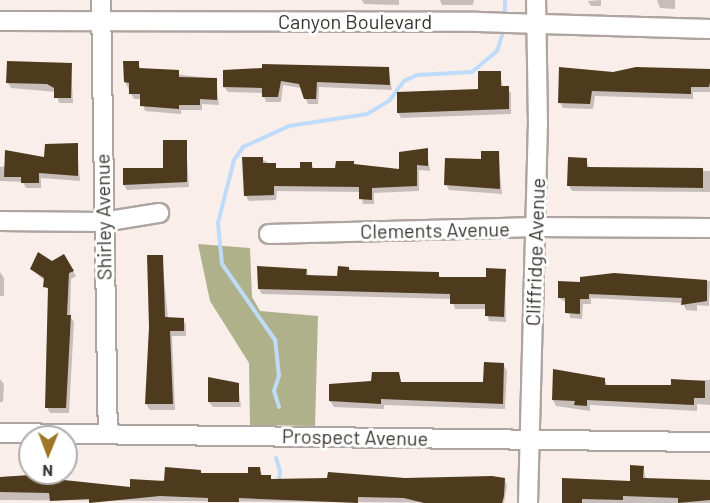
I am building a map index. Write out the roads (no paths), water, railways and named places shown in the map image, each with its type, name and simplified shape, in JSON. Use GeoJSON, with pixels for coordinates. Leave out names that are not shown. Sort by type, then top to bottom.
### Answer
{"type":"FeatureCollection","features":[{"type":"Feature","properties":{"kind":"street","name":"Shirley Avenue"},"geometry":{"type":"LineString","coordinates":[[101,0],[102,222],[108,434]]}},
{"type":"Feature","properties":{"kind":"street","name":"Cliffridge Avenue"},"geometry":{"type":"LineString","coordinates":[[528,503],[535,227],[536,0]]}},
{"type":"Feature","properties":{"kind":"street","name":"Canyon Boulevard"},"geometry":{"type":"LineString","coordinates":[[0,21],[537,24],[710,29]]}},
{"type":"Feature","properties":{"kind":"street"},"geometry":{"type":"LineString","coordinates":[[0,221],[102,222],[159,213]]}},
{"type":"Feature","properties":{"kind":"street","name":"Clements Avenue"},"geometry":{"type":"LineString","coordinates":[[269,234],[535,227],[710,228]]}},
{"type":"Feature","properties":{"kind":"street","name":"Prospect Avenue"},"geometry":{"type":"LineString","coordinates":[[0,433],[710,442]]}},
{"type":"Feature","properties":{"kind":"waterway"},"geometry":{"type":"LineString","coordinates":[[505,0],[505,13]]}},
{"type":"Feature","properties":{"kind":"waterway"},"geometry":{"type":"LineString","coordinates":[[279,407],[274,391],[279,376],[275,340],[222,264],[218,223],[234,160],[243,147],[289,126],[367,114],[389,101],[404,81],[417,75],[472,72],[497,51],[503,33]]}},
{"type":"Feature","properties":{"kind":"waterway"},"geometry":{"type":"LineString","coordinates":[[276,458],[280,471],[279,482]]}}]}
